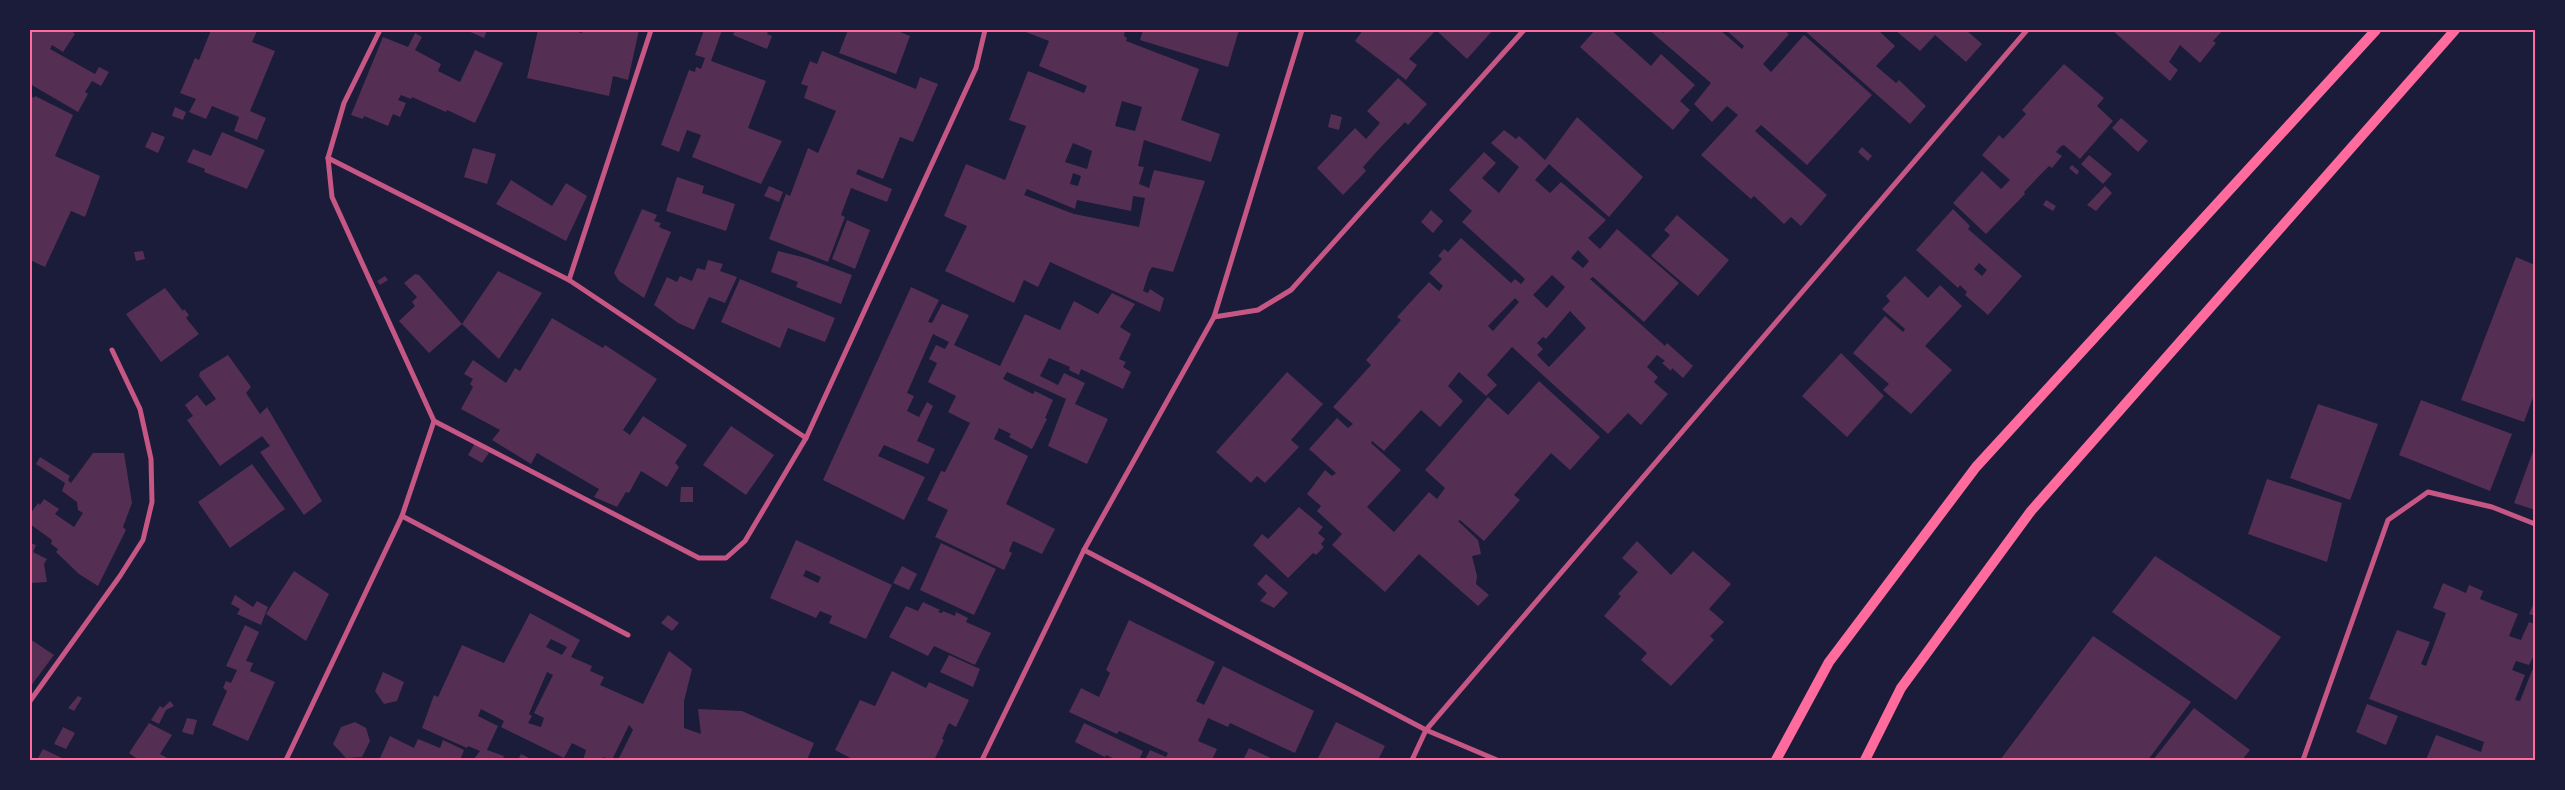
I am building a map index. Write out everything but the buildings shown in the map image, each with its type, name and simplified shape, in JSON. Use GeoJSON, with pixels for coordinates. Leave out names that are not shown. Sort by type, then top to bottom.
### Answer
{"type":"FeatureCollection","features":[{"type":"Feature","properties":{"kind":"main road"},"geometry":{"type":"LineString","coordinates":[[1776,760],[1829,662],[1976,466],[2376,30]]}},
{"type":"Feature","properties":{"kind":"main road"},"geometry":{"type":"LineString","coordinates":[[1864,760],[1901,688],[2031,511],[2454,30]]}},
{"type":"Feature","properties":{"kind":"street"},"geometry":{"type":"LineString","coordinates":[[380,30],[344,103],[328,158],[332,197],[434,421],[699,558],[726,558],[745,541],[806,438],[976,68],[985,30]]}},
{"type":"Feature","properties":{"kind":"street"},"geometry":{"type":"LineString","coordinates":[[569,280],[651,30]]}},
{"type":"Feature","properties":{"kind":"street"},"geometry":{"type":"LineString","coordinates":[[982,760],[1084,550],[1214,317],[1302,30]]}},
{"type":"Feature","properties":{"kind":"street"},"geometry":{"type":"LineString","coordinates":[[1214,317],[1258,310],[1291,290],[1524,30]]}},
{"type":"Feature","properties":{"kind":"street"},"geometry":{"type":"LineString","coordinates":[[1412,760],[1426,730],[2027,30]]}},
{"type":"Feature","properties":{"kind":"street"},"geometry":{"type":"LineString","coordinates":[[328,158],[569,280],[806,438]]}},
{"type":"Feature","properties":{"kind":"street"},"geometry":{"type":"LineString","coordinates":[[30,701],[125,569],[142,540],[152,502],[151,459],[140,409],[112,350]]}},
{"type":"Feature","properties":{"kind":"street"},"geometry":{"type":"LineString","coordinates":[[286,760],[402,516],[434,421]]}},
{"type":"Feature","properties":{"kind":"street"},"geometry":{"type":"LineString","coordinates":[[2303,760],[2388,520],[2428,492],[2492,507],[2535,524]]}},
{"type":"Feature","properties":{"kind":"street"},"geometry":{"type":"LineString","coordinates":[[402,516],[628,635]]}},
{"type":"Feature","properties":{"kind":"street"},"geometry":{"type":"LineString","coordinates":[[1084,550],[1426,730],[1497,760]]}}]}
